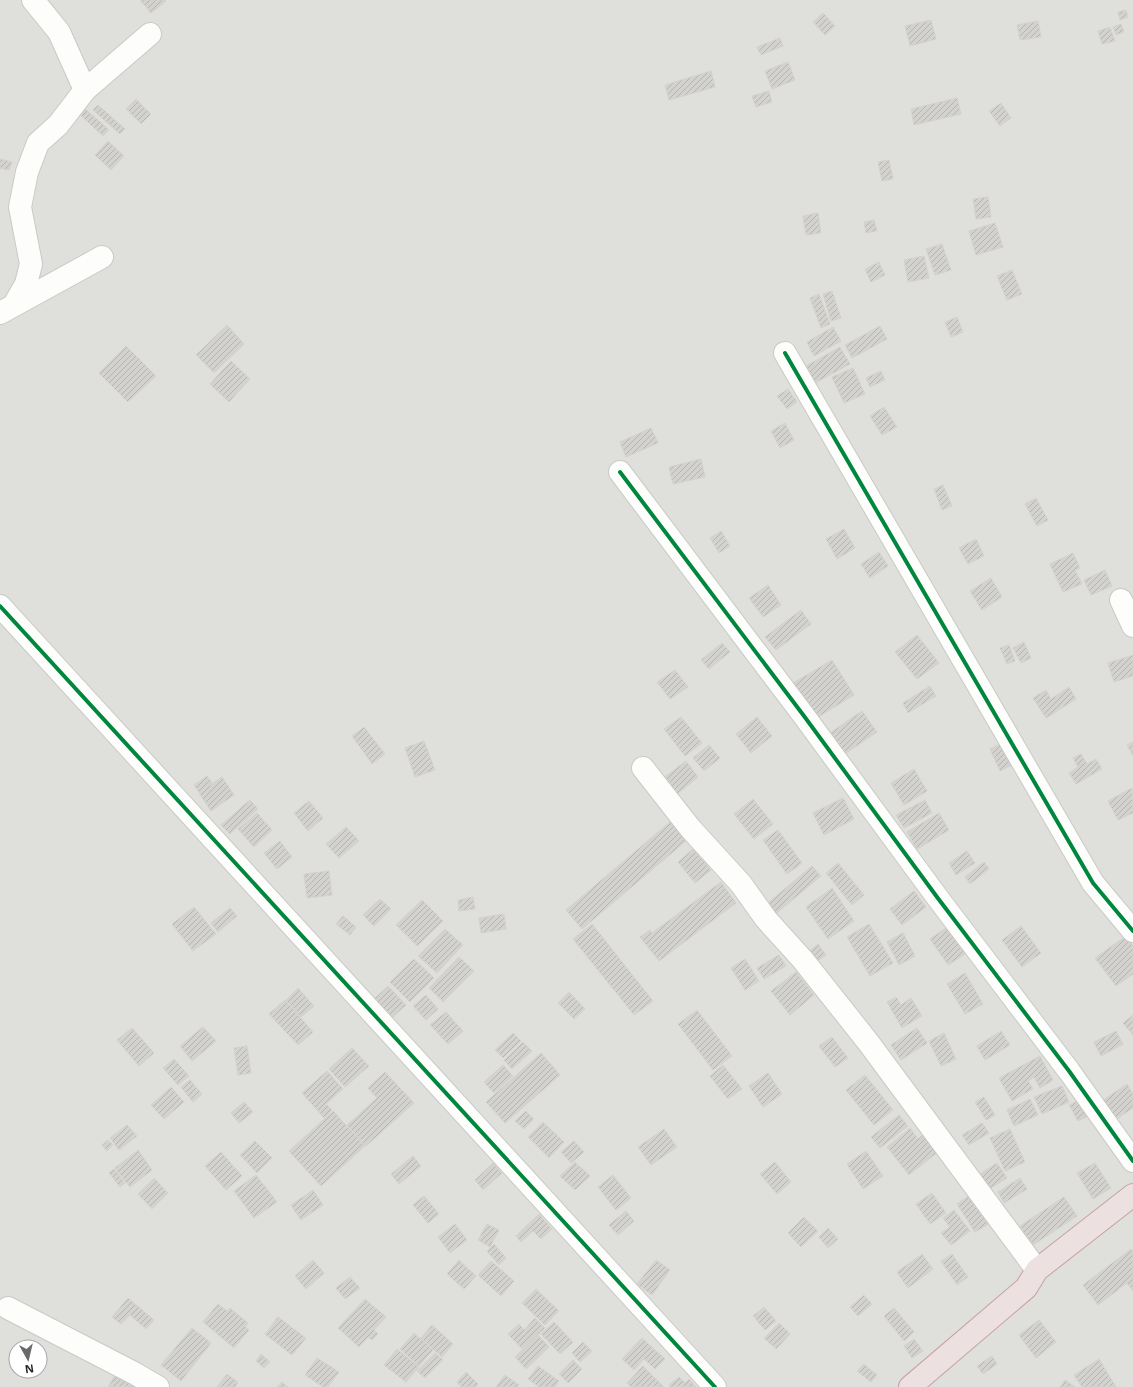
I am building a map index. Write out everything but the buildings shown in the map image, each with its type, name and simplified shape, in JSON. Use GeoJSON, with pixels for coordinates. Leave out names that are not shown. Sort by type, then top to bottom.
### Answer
{"type":"FeatureCollection","features":[{"type":"Feature","properties":{"kind":"highway"},"geometry":{"type":"LineString","coordinates":[[910,1387],[1026,1288],[1037,1270],[1133,1195]]}},
{"type":"Feature","properties":{"kind":"street"},"geometry":{"type":"LineString","coordinates":[[33,0],[59,32],[85,90]]}},
{"type":"Feature","properties":{"kind":"street"},"geometry":{"type":"LineString","coordinates":[[7,309],[26,284],[30,264],[20,207],[27,172],[38,143],[58,125],[85,90],[150,34]]}},
{"type":"Feature","properties":{"kind":"street"},"geometry":{"type":"LineString","coordinates":[[7,309],[102,257]]}},
{"type":"Feature","properties":{"kind":"street"},"geometry":{"type":"LineString","coordinates":[[785,353],[1093,883],[1133,931]]}},
{"type":"Feature","properties":{"kind":"street"},"geometry":{"type":"LineString","coordinates":[[620,472],[804,716],[937,897],[1069,1071],[1133,1161]]}},
{"type":"Feature","properties":{"kind":"street"},"geometry":{"type":"LineString","coordinates":[[1121,600],[1133,626]]}},
{"type":"Feature","properties":{"kind":"street"},"geometry":{"type":"LineString","coordinates":[[0,606],[715,1387]]}},
{"type":"Feature","properties":{"kind":"street"},"geometry":{"type":"LineString","coordinates":[[643,768],[690,828],[741,884],[766,919],[803,960],[868,1042],[1037,1270]]}},
{"type":"Feature","properties":{"kind":"street"},"geometry":{"type":"LineString","coordinates":[[8,1308],[134,1373],[158,1387]]}},
{"type":"Feature","properties":{"kind":"shaded area"},"geometry":{"type":"Polygon","coordinates":[[[0,0],[1133,0],[1133,1387],[0,1387],[0,0]]]}},
{"type":"Feature","properties":{"kind":"cycle path"},"geometry":{"type":"LineString","coordinates":[[785,353],[1093,883],[1133,931]]}},
{"type":"Feature","properties":{"kind":"cycle path"},"geometry":{"type":"LineString","coordinates":[[620,472],[804,716],[937,897],[1069,1071],[1133,1161]]}},
{"type":"Feature","properties":{"kind":"cycle path"},"geometry":{"type":"LineString","coordinates":[[0,606],[715,1387]]}}]}
